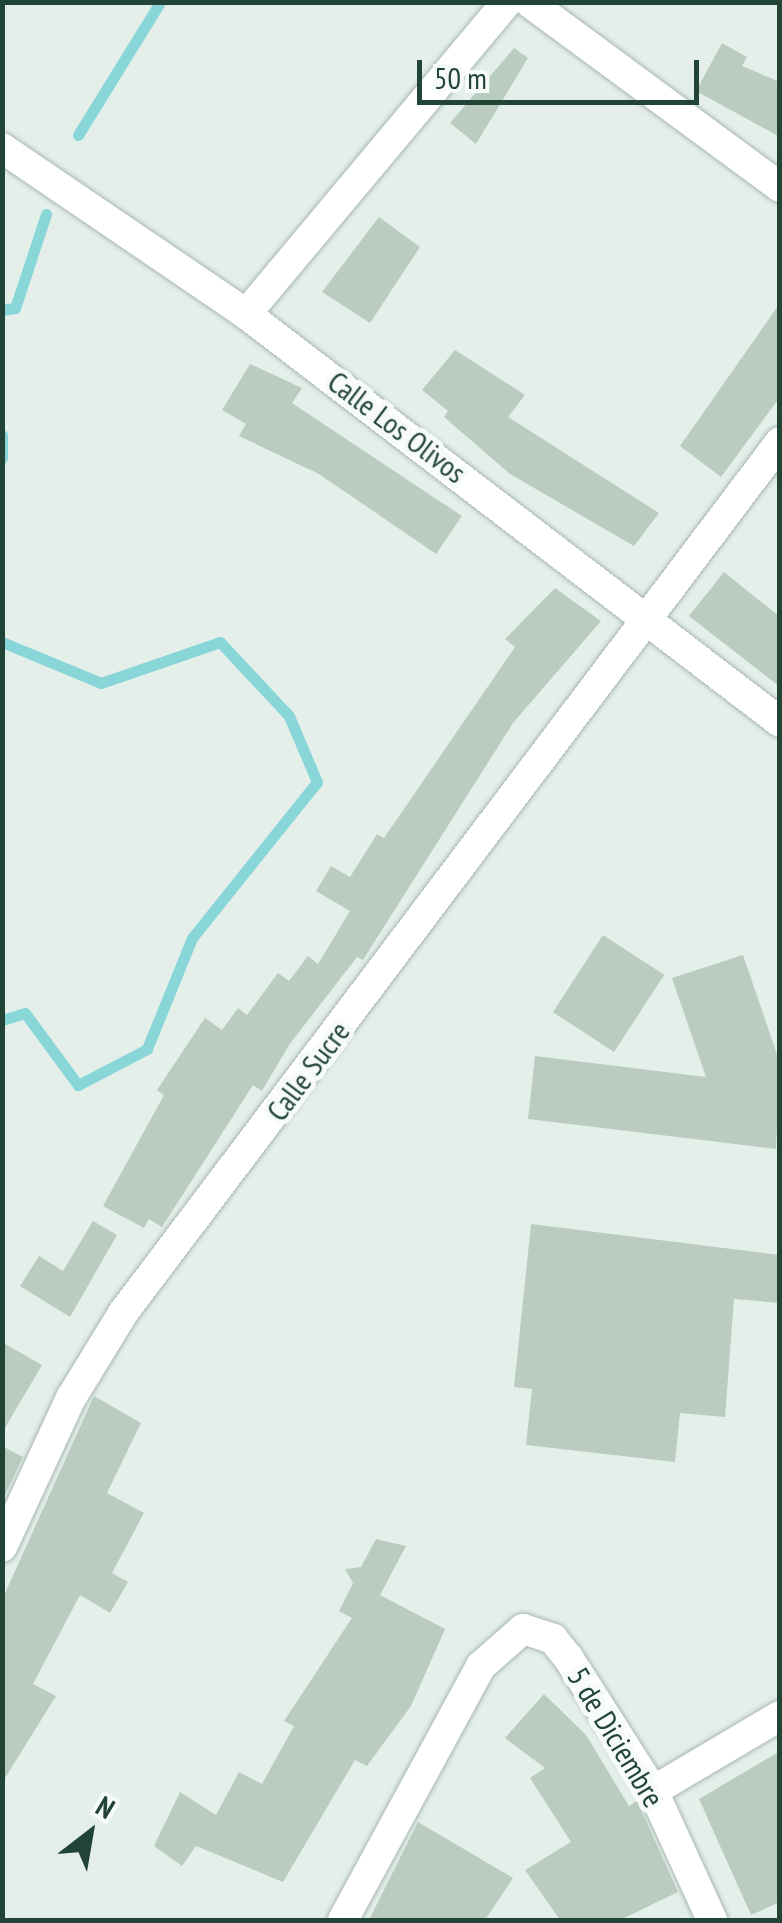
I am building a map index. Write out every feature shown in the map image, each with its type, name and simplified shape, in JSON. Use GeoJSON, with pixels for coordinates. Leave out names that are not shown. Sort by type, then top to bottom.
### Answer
{"type":"FeatureCollection","features":[{"type":"Feature","properties":{"kind":"street"},"geometry":{"type":"LineString","coordinates":[[246,314],[506,2]]}},
{"type":"Feature","properties":{"kind":"street"},"geometry":{"type":"LineString","coordinates":[[528,2],[780,187]]}},
{"type":"Feature","properties":{"kind":"street","name":"Calle Los Olivos"},"geometry":{"type":"LineString","coordinates":[[2,148],[246,314],[653,618],[780,722]]}},
{"type":"Feature","properties":{"kind":"street","name":"Calle Sucre"},"geometry":{"type":"LineString","coordinates":[[2,1547],[71,1398],[123,1314],[653,618],[780,442]]}},
{"type":"Feature","properties":{"kind":"street","name":"5 de Diciembre"},"geometry":{"type":"LineString","coordinates":[[343,1920],[480,1666],[508,1632],[552,1639],[653,1791],[712,1920]]}},
{"type":"Feature","properties":{"kind":"street"},"geometry":{"type":"LineString","coordinates":[[653,1791],[780,1716]]}},
{"type":"Feature","properties":{"kind":"building"},"geometry":{"type":"Polygon","coordinates":[[[722,43],[747,57],[742,66],[780,82],[780,137],[696,91],[722,43]]]}},
{"type":"Feature","properties":{"kind":"building"},"geometry":{"type":"Polygon","coordinates":[[[514,48],[528,58],[476,144],[450,123],[514,48]]]}},
{"type":"Feature","properties":{"kind":"building"},"geometry":{"type":"Polygon","coordinates":[[[379,217],[420,247],[370,323],[322,292],[379,217]]]}},
{"type":"Feature","properties":{"kind":"building"},"geometry":{"type":"Polygon","coordinates":[[[780,303],[780,397],[721,477],[680,446],[780,303]]]}},
{"type":"Feature","properties":{"kind":"building"},"geometry":{"type":"Polygon","coordinates":[[[455,350],[525,395],[508,417],[659,513],[634,546],[510,474],[444,417],[448,411],[422,390],[455,350]]]}},
{"type":"Feature","properties":{"kind":"building"},"geometry":{"type":"Polygon","coordinates":[[[250,364],[302,388],[292,403],[462,516],[436,554],[319,474],[239,436],[246,424],[222,410],[250,364]]]}},
{"type":"Feature","properties":{"kind":"building"},"geometry":{"type":"Polygon","coordinates":[[[724,572],[780,617],[780,687],[689,616],[724,572]]]}},
{"type":"Feature","properties":{"kind":"building"},"geometry":{"type":"Polygon","coordinates":[[[555,588],[601,621],[513,723],[363,960],[357,957],[289,1045],[262,1091],[253,1085],[162,1227],[149,1219],[144,1228],[103,1206],[164,1095],[157,1090],[205,1018],[222,1030],[238,1008],[247,1015],[278,973],[289,981],[308,956],[318,964],[350,911],[316,891],[331,866],[350,877],[377,834],[384,838],[515,647],[505,639],[555,588]]]}},
{"type":"Feature","properties":{"kind":"building"},"geometry":{"type":"Polygon","coordinates":[[[603,935],[664,975],[614,1052],[553,1012],[603,935]]]}},
{"type":"Feature","properties":{"kind":"building"},"geometry":{"type":"Polygon","coordinates":[[[743,955],[780,1063],[776,1149],[528,1119],[535,1056],[706,1077],[672,978],[743,955]]]}},
{"type":"Feature","properties":{"kind":"building"},"geometry":{"type":"Polygon","coordinates":[[[93,1221],[117,1235],[70,1317],[20,1286],[39,1256],[63,1271],[93,1221]]]}},
{"type":"Feature","properties":{"kind":"building"},"geometry":{"type":"Polygon","coordinates":[[[531,1224],[780,1255],[780,1303],[734,1299],[725,1417],[680,1413],[675,1462],[526,1445],[532,1389],[514,1387],[531,1224]]]}},
{"type":"Feature","properties":{"kind":"building"},"geometry":{"type":"Polygon","coordinates":[[[2,1342],[42,1365],[2,1433],[2,1342]]]}},
{"type":"Feature","properties":{"kind":"building"},"geometry":{"type":"Polygon","coordinates":[[[94,1396],[141,1423],[107,1493],[144,1513],[112,1573],[128,1582],[110,1613],[80,1595],[33,1684],[56,1696],[2,1783],[2,1600],[94,1396]]]}},
{"type":"Feature","properties":{"kind":"building"},"geometry":{"type":"Polygon","coordinates":[[[2,1446],[23,1457],[2,1501],[2,1446]]]}},
{"type":"Feature","properties":{"kind":"building"},"geometry":{"type":"Polygon","coordinates":[[[376,1539],[406,1546],[380,1595],[445,1629],[411,1706],[367,1766],[355,1760],[283,1882],[196,1846],[182,1866],[154,1846],[180,1792],[216,1815],[239,1772],[262,1784],[294,1726],[284,1721],[352,1618],[339,1611],[353,1583],[345,1569],[361,1567],[376,1539]]]}},
{"type":"Feature","properties":{"kind":"building"},"geometry":{"type":"Polygon","coordinates":[[[544,1694],[586,1735],[629,1806],[637,1801],[678,1892],[620,1920],[560,1920],[525,1870],[571,1842],[530,1778],[545,1768],[505,1738],[544,1694]]]}},
{"type":"Feature","properties":{"kind":"building"},"geometry":{"type":"Polygon","coordinates":[[[780,1751],[780,1902],[751,1915],[699,1799],[780,1751]]]}},
{"type":"Feature","properties":{"kind":"building"},"geometry":{"type":"Polygon","coordinates":[[[418,1822],[513,1878],[485,1920],[369,1920],[418,1822]]]}},
{"type":"Feature","properties":{"kind":"waterway"},"geometry":{"type":"LineString","coordinates":[[78,135],[160,2]]}},
{"type":"Feature","properties":{"kind":"waterway"},"geometry":{"type":"LineString","coordinates":[[2,310],[15,308],[46,214]]}},
{"type":"Feature","properties":{"kind":"waterway"},"geometry":{"type":"LineString","coordinates":[[2,435],[2,458]]}},
{"type":"Feature","properties":{"kind":"waterway"},"geometry":{"type":"LineString","coordinates":[[2,642],[101,683],[220,642],[289,716],[317,782],[192,938],[147,1049],[78,1085],[25,1013],[2,1020]]}}]}
